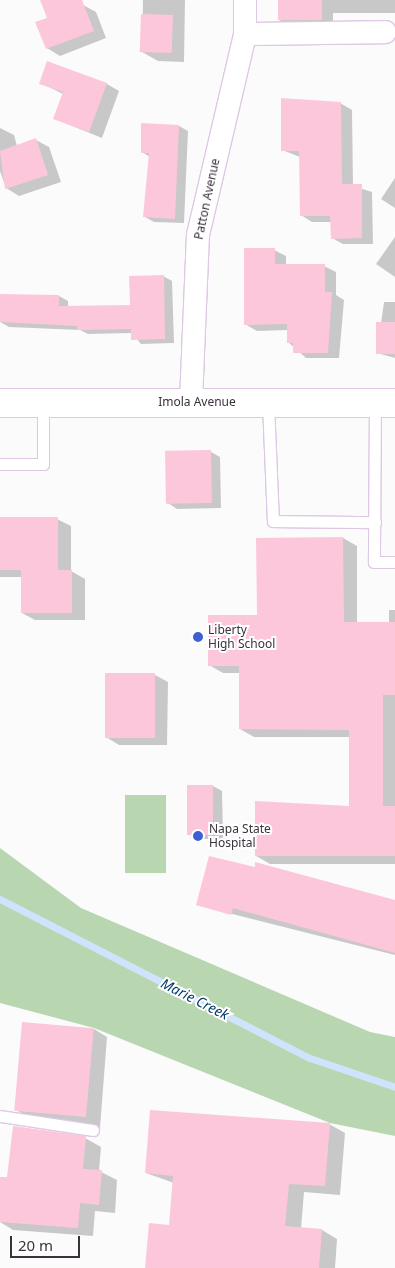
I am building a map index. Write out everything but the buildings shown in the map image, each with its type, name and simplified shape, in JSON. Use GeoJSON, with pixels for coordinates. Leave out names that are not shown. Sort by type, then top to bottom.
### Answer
{"type":"FeatureCollection","features":[{"type":"Feature","properties":{"kind":"street","name":"Patton Avenue"},"geometry":{"type":"LineString","coordinates":[[191,402],[198,235],[245,34],[245,0]]}},
{"type":"Feature","properties":{"kind":"street"},"geometry":{"type":"LineString","coordinates":[[245,34],[385,32]]}},
{"type":"Feature","properties":{"kind":"street","name":"Imola Avenue"},"geometry":{"type":"LineString","coordinates":[[0,403],[385,404]]}},
{"type":"Feature","properties":{"kind":"lane"},"geometry":{"type":"LineString","coordinates":[[268,403],[273,521],[375,522]]}},
{"type":"Feature","properties":{"kind":"lane"},"geometry":{"type":"LineString","coordinates":[[0,464],[43,464],[43,404]]}},
{"type":"Feature","properties":{"kind":"lane"},"geometry":{"type":"LineString","coordinates":[[385,404],[375,481],[374,562],[395,562]]}},
{"type":"Feature","properties":{"kind":"lane"},"geometry":{"type":"LineString","coordinates":[[0,1116],[93,1130]]}},
{"type":"Feature","properties":{"kind":"green space"},"geometry":{"type":"Polygon","coordinates":[[[125,795],[166,795],[166,873],[125,873],[125,795]]]}},
{"type":"Feature","properties":{"kind":"green space"},"geometry":{"type":"Polygon","coordinates":[[[0,848],[81,908],[370,1032],[395,1037],[395,1136],[330,1123],[94,1028],[0,1003],[0,848]]]}},
{"type":"Feature","properties":{"kind":"waterway","name":"Marie Creek"},"geometry":{"type":"LineString","coordinates":[[0,899],[310,1058],[395,1087]]}},
{"type":"Feature","properties":{"kind":"place","name":"Liberty High School"},"geometry":{"type":"Point","coordinates":[198,637]}},
{"type":"Feature","properties":{"kind":"place","name":"Napa State Hospital"},"geometry":{"type":"Point","coordinates":[198,836]}}]}
